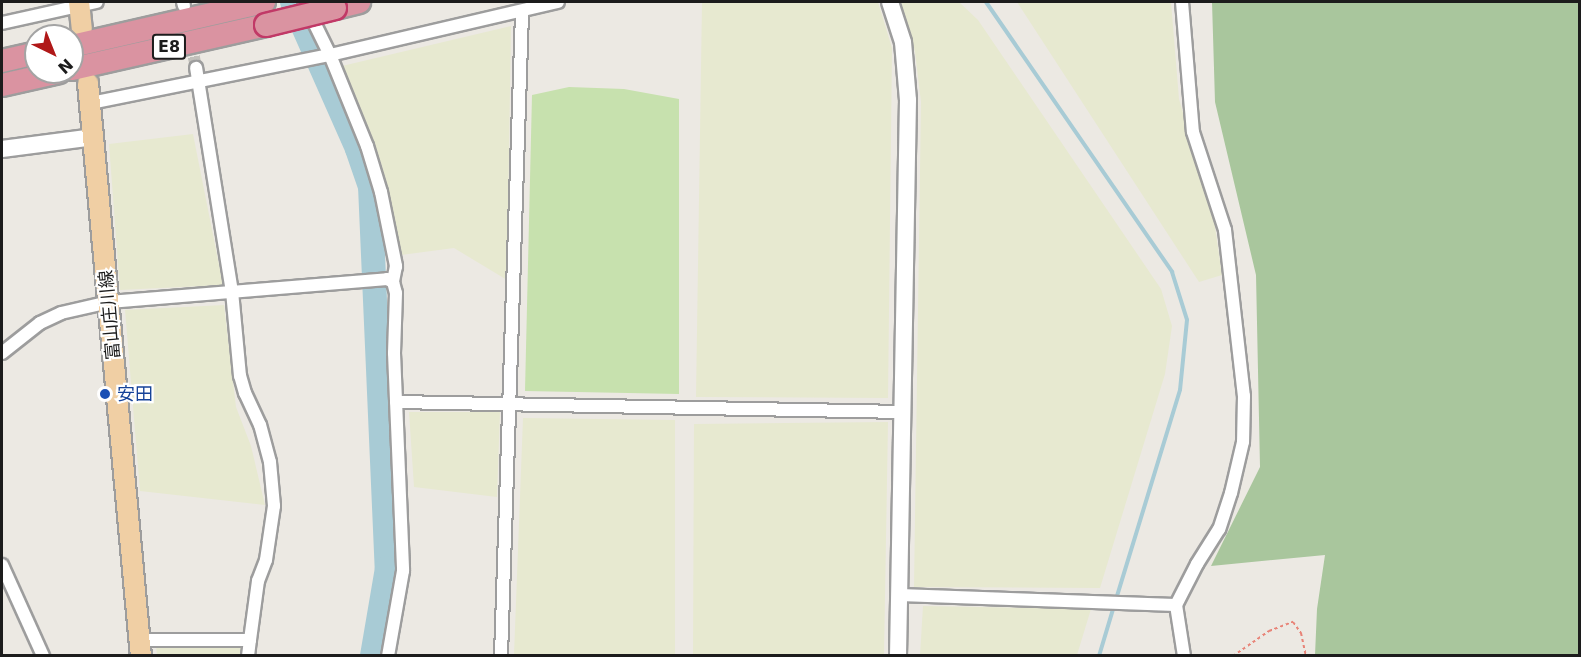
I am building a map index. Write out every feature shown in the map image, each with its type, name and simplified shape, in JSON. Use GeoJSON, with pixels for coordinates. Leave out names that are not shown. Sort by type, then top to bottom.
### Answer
{"type":"FeatureCollection","features":[{"type":"Feature","properties":{"kind":"highway","name":"E8"},"geometry":{"type":"LineString","coordinates":[[84,75],[359,2]]}},
{"type":"Feature","properties":{"kind":"highway","name":"E8"},"geometry":{"type":"LineString","coordinates":[[84,36],[259,3]]}},
{"type":"Feature","properties":{"kind":"highway"},"geometry":{"type":"LineString","coordinates":[[2,61],[24,56]]}},
{"type":"Feature","properties":{"kind":"highway"},"geometry":{"type":"LineString","coordinates":[[2,85],[24,80]]}},
{"type":"Feature","properties":{"kind":"main road"},"geometry":{"type":"LineString","coordinates":[[80,24],[85,3]]}},
{"type":"Feature","properties":{"kind":"main road","name":"富山庄川線"},"geometry":{"type":"LineString","coordinates":[[83,84],[91,103],[140,648]]}},
{"type":"Feature","properties":{"kind":"street"},"geometry":{"type":"LineString","coordinates":[[304,2],[367,146],[381,192],[396,266],[390,280],[396,293],[396,402],[404,571],[388,656]]}},
{"type":"Feature","properties":{"kind":"street"},"geometry":{"type":"LineString","coordinates":[[91,103],[327,56],[558,2]]}},
{"type":"Feature","properties":{"kind":"street"},"geometry":{"type":"LineString","coordinates":[[890,2],[903,42],[908,100],[898,656]]}},
{"type":"Feature","properties":{"kind":"street"},"geometry":{"type":"LineString","coordinates":[[1182,2],[1193,132],[1225,230],[1244,396],[1243,442],[1225,511],[1219,529],[1197,564],[1176,605],[1184,656]]}},
{"type":"Feature","properties":{"kind":"street"},"geometry":{"type":"LineString","coordinates":[[2,23],[85,3]]}},
{"type":"Feature","properties":{"kind":"street"},"geometry":{"type":"LineString","coordinates":[[501,656],[522,12]]}},
{"type":"Feature","properties":{"kind":"street"},"geometry":{"type":"LineString","coordinates":[[196,68],[232,292],[240,376],[260,425],[270,462],[274,506],[266,560],[258,580],[248,656]]}},
{"type":"Feature","properties":{"kind":"street"},"geometry":{"type":"LineString","coordinates":[[2,149],[94,137]]}},
{"type":"Feature","properties":{"kind":"street"},"geometry":{"type":"LineString","coordinates":[[2,353],[40,324],[61,313],[109,302],[390,280]]}},
{"type":"Feature","properties":{"kind":"street"},"geometry":{"type":"LineString","coordinates":[[396,402],[903,412]]}},
{"type":"Feature","properties":{"kind":"street"},"geometry":{"type":"LineString","coordinates":[[2,565],[43,656]]}},
{"type":"Feature","properties":{"kind":"street"},"geometry":{"type":"LineString","coordinates":[[899,596],[1176,605]]}},
{"type":"Feature","properties":{"kind":"street"},"geometry":{"type":"LineString","coordinates":[[140,648],[250,640]]}},
{"type":"Feature","properties":{"kind":"path"},"geometry":{"type":"LineString","coordinates":[[1233,656],[1269,631],[1293,622],[1301,633],[1306,656]]}},
{"type":"Feature","properties":{"kind":"green space"},"geometry":{"type":"Polygon","coordinates":[[[702,2],[878,2],[892,48],[888,398],[696,397],[702,2]]]}},
{"type":"Feature","properties":{"kind":"green space"},"geometry":{"type":"Polygon","coordinates":[[[901,2],[959,2],[978,20],[1161,289],[1172,326],[1165,374],[1100,588],[914,587],[921,102],[915,52],[901,2]]]}},
{"type":"Feature","properties":{"kind":"green space"},"geometry":{"type":"Polygon","coordinates":[[[1017,2],[1171,2],[1179,99],[1214,220],[1222,275],[1199,282],[1017,2]]]}},
{"type":"Feature","properties":{"kind":"green space"},"geometry":{"type":"Polygon","coordinates":[[[1212,2],[1579,2],[1579,655],[1315,655],[1317,609],[1325,555],[1211,566],[1260,467],[1256,275],[1215,102],[1212,2]]]}},
{"type":"Feature","properties":{"kind":"green space"},"geometry":{"type":"Polygon","coordinates":[[[511,26],[507,280],[454,248],[401,255],[382,166],[342,66],[511,26]]]}},
{"type":"Feature","properties":{"kind":"green space"},"geometry":{"type":"Polygon","coordinates":[[[569,87],[624,89],[679,99],[679,394],[525,391],[532,95],[569,87]]]}},
{"type":"Feature","properties":{"kind":"green space"},"geometry":{"type":"Polygon","coordinates":[[[193,134],[223,285],[120,290],[109,144],[193,134]]]}},
{"type":"Feature","properties":{"kind":"green space"},"geometry":{"type":"Polygon","coordinates":[[[224,305],[236,407],[251,446],[265,505],[140,491],[125,310],[224,305]]]}},
{"type":"Feature","properties":{"kind":"green space"},"geometry":{"type":"Polygon","coordinates":[[[409,412],[500,412],[497,497],[414,487],[409,412]]]}},
{"type":"Feature","properties":{"kind":"green space"},"geometry":{"type":"Polygon","coordinates":[[[523,418],[675,420],[675,655],[514,655],[523,418]]]}},
{"type":"Feature","properties":{"kind":"green space"},"geometry":{"type":"Polygon","coordinates":[[[888,422],[884,655],[693,655],[694,424],[888,422]]]}},
{"type":"Feature","properties":{"kind":"green space"},"geometry":{"type":"Polygon","coordinates":[[[923,606],[1091,609],[1077,655],[920,655],[923,606]]]}},
{"type":"Feature","properties":{"kind":"green space"},"geometry":{"type":"Polygon","coordinates":[[[243,643],[244,656],[157,655],[156,646],[243,643]]]}},
{"type":"Feature","properties":{"kind":"waterway"},"geometry":{"type":"LineString","coordinates":[[292,2],[357,149],[370,186],[387,568],[372,656]]}},
{"type":"Feature","properties":{"kind":"waterway"},"geometry":{"type":"LineString","coordinates":[[986,2],[1172,272],[1187,320],[1180,390],[1116,599]]}},
{"type":"Feature","properties":{"kind":"waterway"},"geometry":{"type":"LineString","coordinates":[[1099,656],[1114,606]]}},
{"type":"Feature","properties":{"kind":"tunnel"},"geometry":{"type":"LineString","coordinates":[[190,39],[196,68]]}},
{"type":"Feature","properties":{"kind":"place","name":"安田"},"geometry":{"type":"Point","coordinates":[105,394]}}]}
